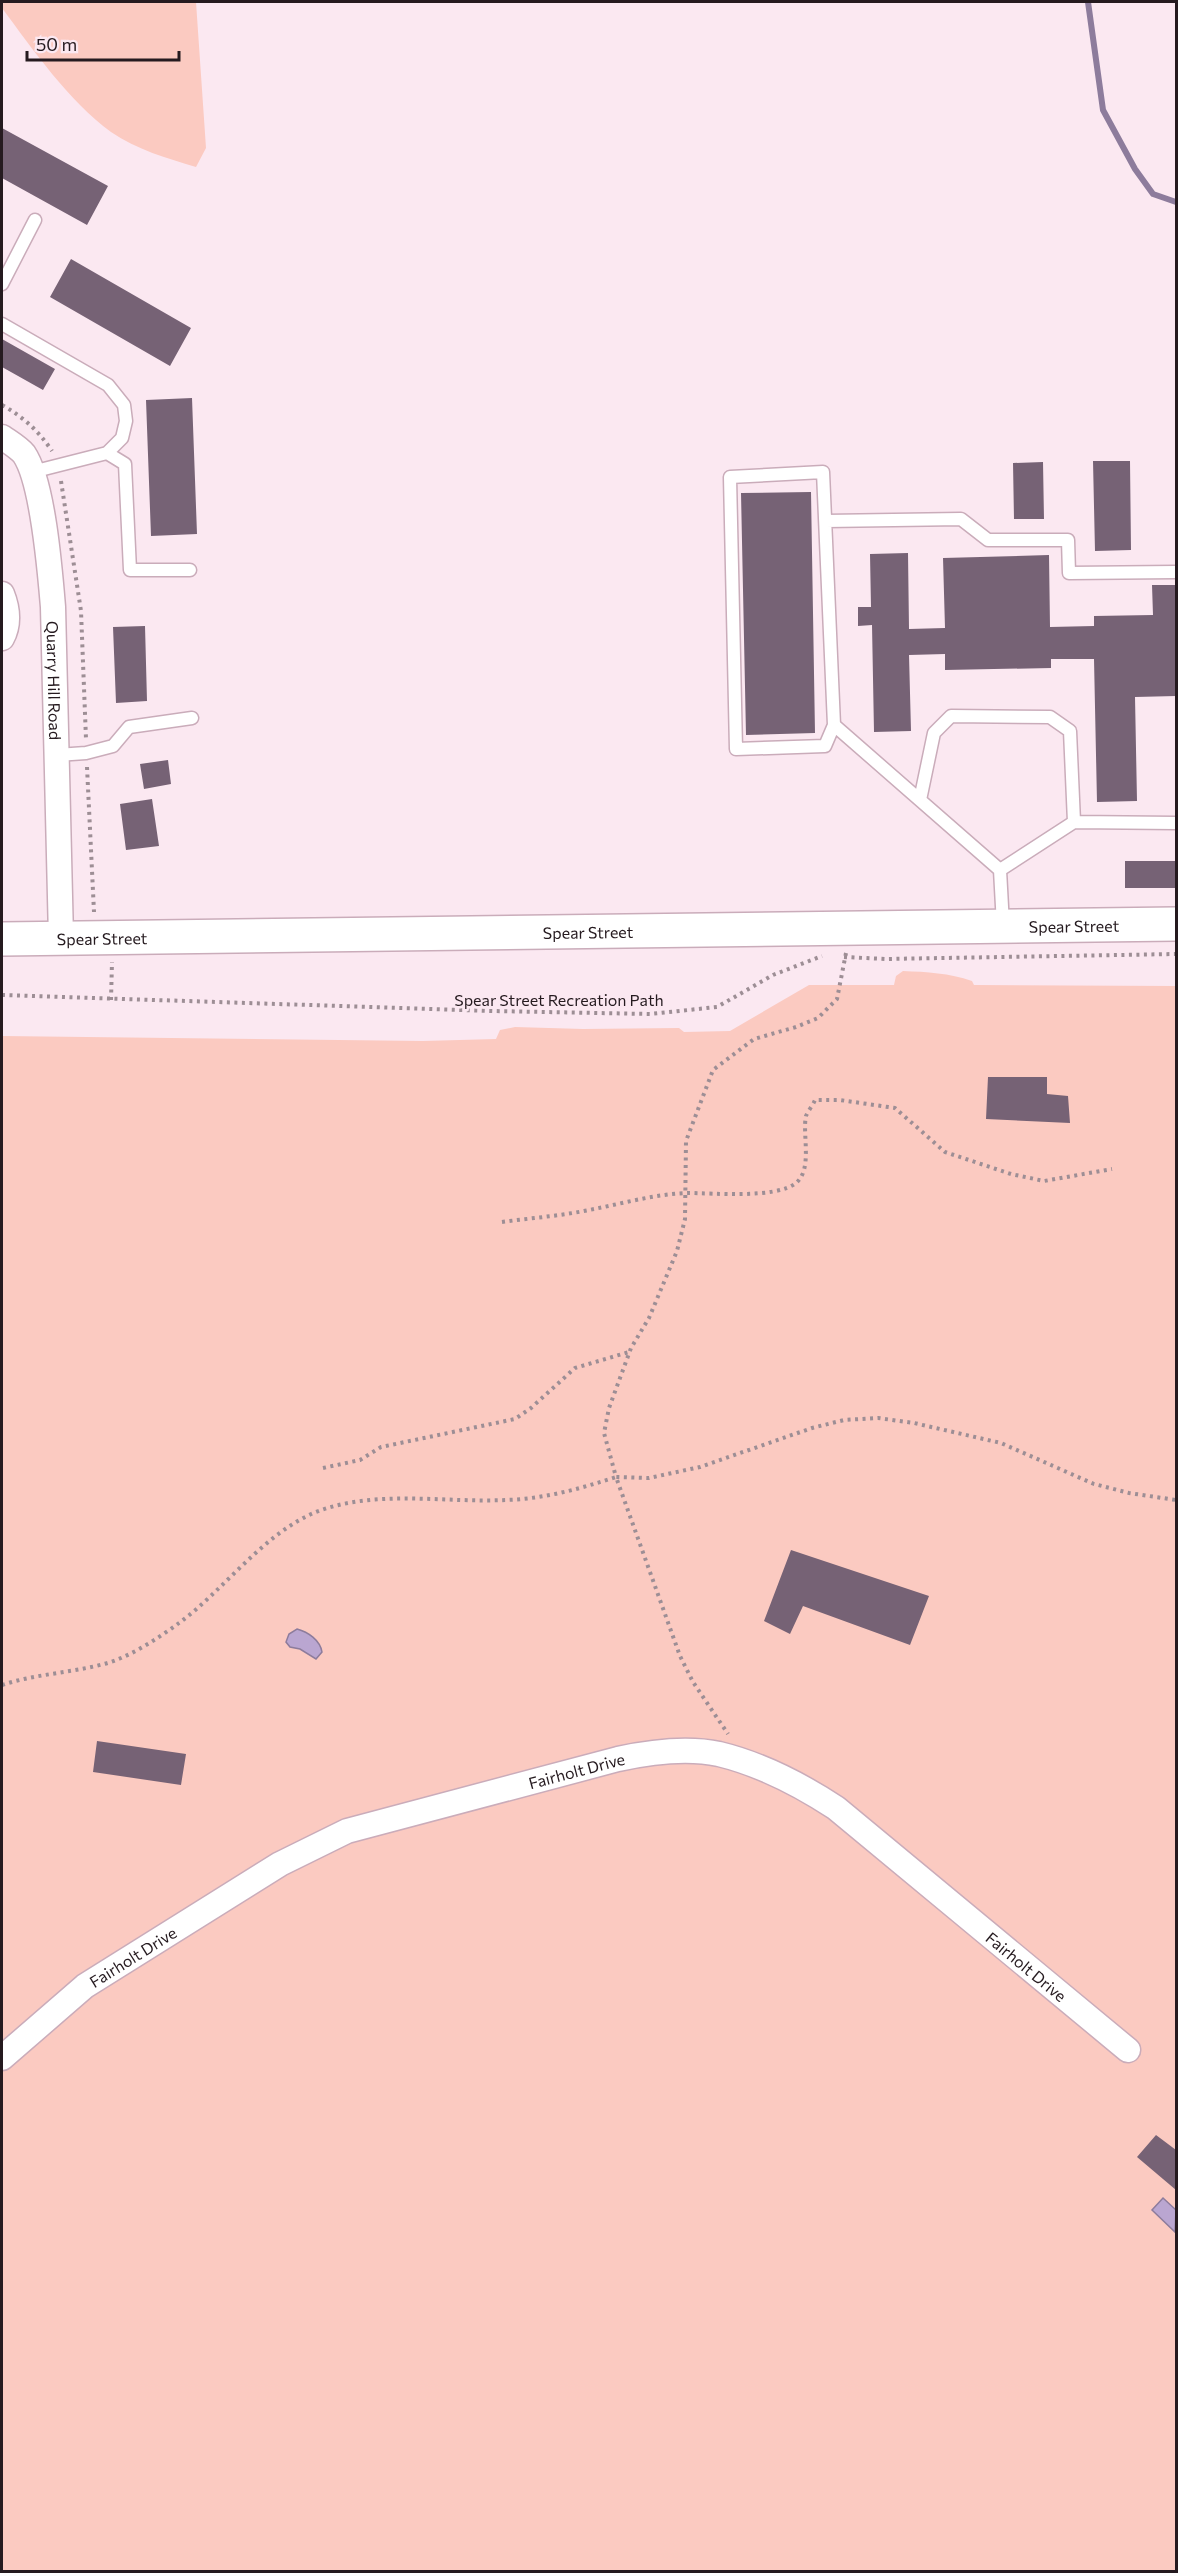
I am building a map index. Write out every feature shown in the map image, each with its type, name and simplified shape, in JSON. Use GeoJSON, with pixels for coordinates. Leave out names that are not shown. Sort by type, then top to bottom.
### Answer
{"type":"FeatureCollection","features":[{"type":"Feature","properties":{"kind":"main road","name":"Spear Street"},"geometry":{"type":"LineString","coordinates":[[2,939],[843,947],[1003,926],[1176,924]]}},
{"type":"Feature","properties":{"kind":"street","name":"Quarry Hill Road"},"geometry":{"type":"LineString","coordinates":[[2,437],[23,454],[32,472],[45,532],[53,607],[61,938]]}},
{"type":"Feature","properties":{"kind":"street"},"geometry":{"type":"LineString","coordinates":[[2,594],[7,608],[7,621],[2,638]]}},
{"type":"Feature","properties":{"kind":"street","name":"Fairholt Drive"},"geometry":{"type":"LineString","coordinates":[[2,2058],[85,1986],[280,1864],[347,1831],[618,1759],[648,1753],[681,1751],[718,1754],[743,1763],[806,1788],[836,1808],[1128,2050]]}},
{"type":"Feature","properties":{"kind":"lane"},"geometry":{"type":"LineString","coordinates":[[2,284],[35,220]]}},
{"type":"Feature","properties":{"kind":"lane"},"geometry":{"type":"LineString","coordinates":[[2,324],[108,385],[124,405],[126,421],[122,438],[106,453],[32,472]]}},
{"type":"Feature","properties":{"kind":"lane"},"geometry":{"type":"LineString","coordinates":[[106,453],[125,464],[130,570],[190,570]]}},
{"type":"Feature","properties":{"kind":"lane"},"geometry":{"type":"LineString","coordinates":[[824,472],[834,725],[825,746],[736,749],[730,477],[824,472]]}},
{"type":"Feature","properties":{"kind":"lane"},"geometry":{"type":"LineString","coordinates":[[826,521],[962,519],[988,540],[1068,540],[1069,573],[1176,572]]}},
{"type":"Feature","properties":{"kind":"lane"},"geometry":{"type":"LineString","coordinates":[[920,800],[934,733],[951,716],[1050,717],[1070,731],[1074,822]]}},
{"type":"Feature","properties":{"kind":"lane"},"geometry":{"type":"LineString","coordinates":[[57,755],[86,753],[113,746],[129,727],[192,718]]}},
{"type":"Feature","properties":{"kind":"lane"},"geometry":{"type":"LineString","coordinates":[[834,725],[1000,870],[1003,926]]}},
{"type":"Feature","properties":{"kind":"lane"},"geometry":{"type":"LineString","coordinates":[[1000,870],[1074,822],[1176,823]]}},
{"type":"Feature","properties":{"kind":"path"},"geometry":{"type":"LineString","coordinates":[[728,1734],[693,1682],[680,1656],[616,1477],[604,1433],[609,1408],[629,1352],[649,1318],[677,1251],[685,1219],[686,1141],[713,1070],[754,1039],[796,1028],[818,1018],[837,999],[843,947],[885,959],[1176,954]]}},
{"type":"Feature","properties":{"kind":"path","name":"Spear Street Recreation Path"},"geometry":{"type":"LineString","coordinates":[[2,995],[481,1011],[650,1014],[717,1007],[773,975],[824,955]]}},
{"type":"Feature","properties":{"kind":"path"},"geometry":{"type":"LineString","coordinates":[[502,1222],[687,1193],[738,1194],[772,1191],[796,1183],[806,1158],[806,1116],[815,1100],[840,1100],[895,1108],[945,1152],[1011,1174],[1044,1181],[1112,1169]]}},
{"type":"Feature","properties":{"kind":"path"},"geometry":{"type":"LineString","coordinates":[[323,1468],[360,1460],[381,1447],[515,1419],[531,1408],[575,1368],[629,1352]]}},
{"type":"Feature","properties":{"kind":"path"},"geometry":{"type":"LineString","coordinates":[[2,1685],[24,1678],[105,1664],[126,1656],[179,1623],[260,1550],[314,1513],[341,1505],[363,1502],[490,1501],[540,1498],[616,1477],[649,1478],[700,1467],[812,1428],[844,1420],[878,1418],[926,1425],[1001,1443],[1094,1484],[1129,1493],[1176,1500]]}},
{"type":"Feature","properties":{"kind":"shaded area"},"geometry":{"type":"Polygon","coordinates":[[[2,2],[196,2],[206,148],[196,167],[152,153],[111,132],[66,90],[39,58],[2,8],[2,2]]]}},
{"type":"Feature","properties":{"kind":"shaded area"},"geometry":{"type":"Polygon","coordinates":[[[903,971],[955,976],[972,981],[974,985],[1176,986],[1176,2571],[2,2572],[2,1036],[423,1041],[496,1039],[500,1030],[515,1027],[679,1028],[684,1032],[730,1031],[809,985],[894,985],[896,976],[903,971]]]}},
{"type":"Feature","properties":{"kind":"shaded area"},"geometry":{"type":"Polygon","coordinates":[[[297,1629],[309,1634],[319,1644],[322,1652],[316,1659],[300,1649],[290,1647],[286,1642],[289,1634],[297,1629]]]}},
{"type":"Feature","properties":{"kind":"shaded area"},"geometry":{"type":"Polygon","coordinates":[[[1163,2198],[1176,2210],[1175,2232],[1152,2210],[1163,2198]]]}},
{"type":"Feature","properties":{"kind":"building"},"geometry":{"type":"Polygon","coordinates":[[[2,128],[108,186],[87,225],[2,178],[2,128]]]}},
{"type":"Feature","properties":{"kind":"building"},"geometry":{"type":"Polygon","coordinates":[[[71,259],[191,328],[170,366],[50,297],[71,259]]]}},
{"type":"Feature","properties":{"kind":"building"},"geometry":{"type":"Polygon","coordinates":[[[2,339],[55,369],[43,390],[2,367],[2,339]]]}},
{"type":"Feature","properties":{"kind":"building"},"geometry":{"type":"Polygon","coordinates":[[[192,398],[197,534],[151,536],[146,400],[192,398]]]}},
{"type":"Feature","properties":{"kind":"building"},"geometry":{"type":"Polygon","coordinates":[[[1093,461],[1130,461],[1131,550],[1095,551],[1093,461]]]}},
{"type":"Feature","properties":{"kind":"building"},"geometry":{"type":"Polygon","coordinates":[[[1043,462],[1044,519],[1014,519],[1013,463],[1043,462]]]}},
{"type":"Feature","properties":{"kind":"building"},"geometry":{"type":"Polygon","coordinates":[[[811,492],[815,733],[746,735],[741,493],[811,492]]]}},
{"type":"Feature","properties":{"kind":"building"},"geometry":{"type":"Polygon","coordinates":[[[908,553],[909,629],[945,628],[943,558],[1049,555],[1050,627],[1094,626],[1094,616],[1153,615],[1152,585],[1176,585],[1176,696],[1135,697],[1137,801],[1097,802],[1094,659],[1051,659],[1051,668],[945,670],[945,654],[909,655],[911,731],[874,732],[872,625],[858,626],[858,607],[871,607],[870,554],[908,553]]]}},
{"type":"Feature","properties":{"kind":"building"},"geometry":{"type":"Polygon","coordinates":[[[145,626],[147,701],[116,703],[113,627],[145,626]]]}},
{"type":"Feature","properties":{"kind":"building"},"geometry":{"type":"Polygon","coordinates":[[[168,760],[171,784],[144,789],[140,764],[168,760]]]}},
{"type":"Feature","properties":{"kind":"building"},"geometry":{"type":"Polygon","coordinates":[[[152,799],[159,846],[126,850],[120,804],[152,799]]]}},
{"type":"Feature","properties":{"kind":"building"},"geometry":{"type":"Polygon","coordinates":[[[1125,861],[1176,861],[1176,888],[1125,888],[1125,861]]]}},
{"type":"Feature","properties":{"kind":"building"},"geometry":{"type":"Polygon","coordinates":[[[988,1077],[1047,1077],[1047,1094],[1068,1096],[1070,1123],[986,1119],[988,1077]]]}},
{"type":"Feature","properties":{"kind":"building"},"geometry":{"type":"Polygon","coordinates":[[[791,1550],[929,1596],[910,1645],[803,1606],[790,1634],[764,1621],[791,1550]]]}},
{"type":"Feature","properties":{"kind":"building"},"geometry":{"type":"Polygon","coordinates":[[[97,1741],[186,1754],[181,1785],[93,1772],[97,1741]]]}},
{"type":"Feature","properties":{"kind":"building"},"geometry":{"type":"Polygon","coordinates":[[[1156,2135],[1176,2150],[1176,2190],[1137,2157],[1156,2135]]]}},
{"type":"Feature","properties":{"kind":"waterway"},"geometry":{"type":"LineString","coordinates":[[1088,2],[1103,110],[1135,169],[1153,194],[1176,202]]}}]}
